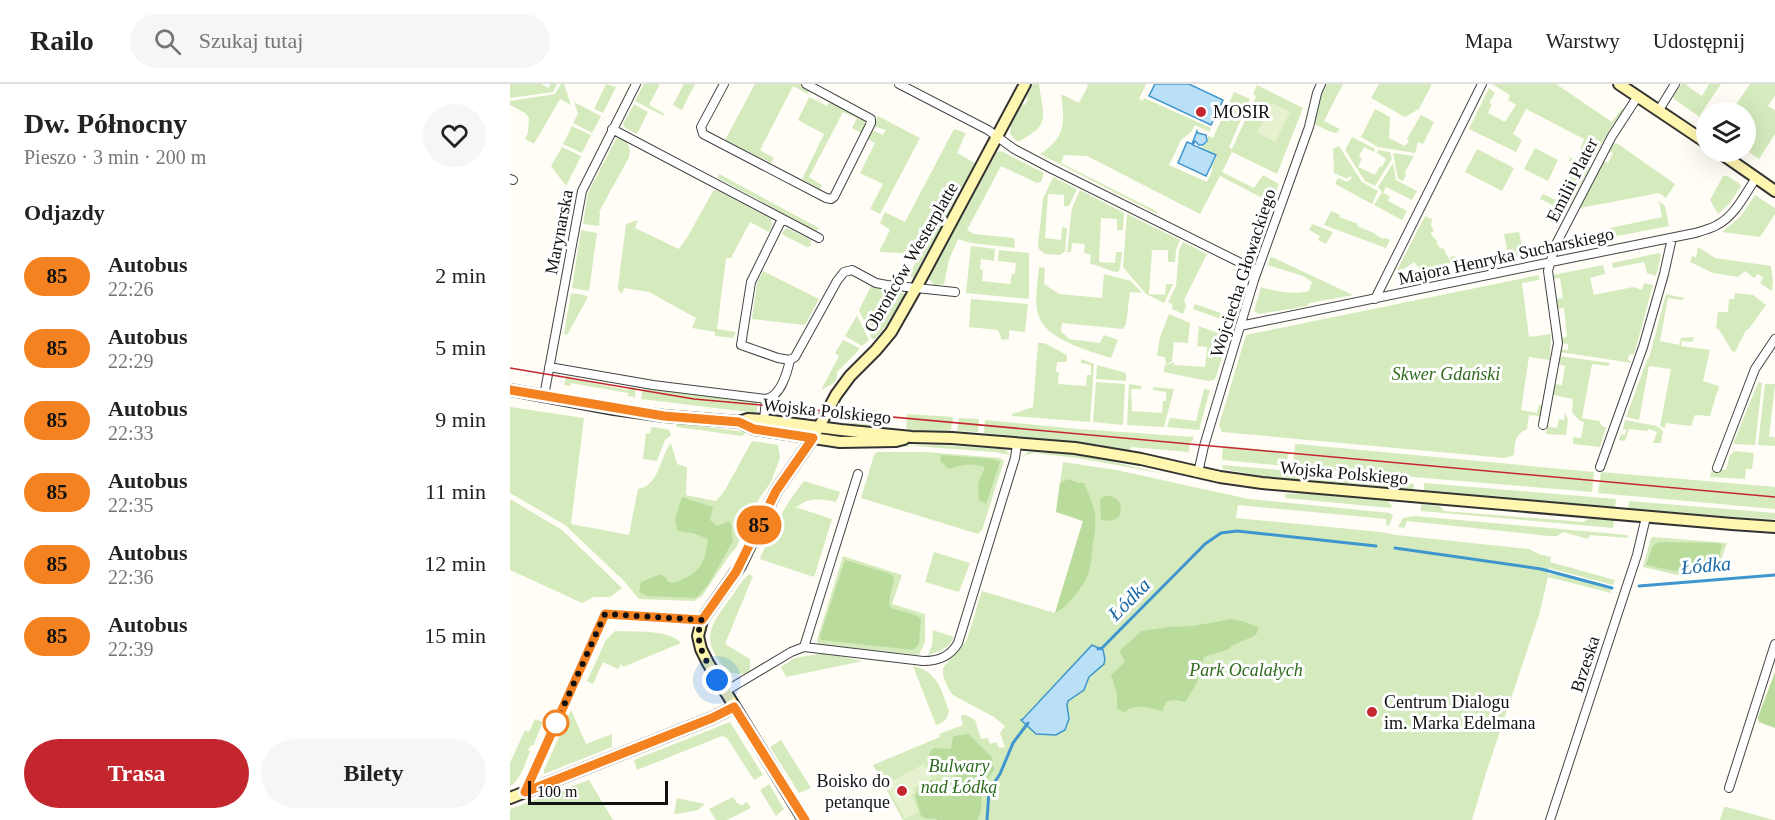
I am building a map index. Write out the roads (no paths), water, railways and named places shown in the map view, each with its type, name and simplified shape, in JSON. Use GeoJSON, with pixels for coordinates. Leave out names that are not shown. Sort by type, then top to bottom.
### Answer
{"type":"FeatureCollection","features":[{"type":"Feature","properties":{"kind":"main road","name":"Obrońców Westerplatte"},"geometry":{"type":"LineString","coordinates":[[702,620],[736,572],[776,491],[820,427],[842,386],[891,332],[1025,84]]}},
{"type":"Feature","properties":{"kind":"main road"},"geometry":{"type":"LineString","coordinates":[[1619,84],[1696,135]]}},
{"type":"Feature","properties":{"kind":"main road"},"geometry":{"type":"LineString","coordinates":[[1733,162],[1775,190]]}},
{"type":"Feature","properties":{"kind":"main road","name":"Wojska Polskiego"},"geometry":{"type":"LineString","coordinates":[[510,390],[664,416],[739,422],[754,429],[845,442],[896,441],[912,437]]}},
{"type":"Feature","properties":{"kind":"main road","name":"Wojska Polskiego"},"geometry":{"type":"LineString","coordinates":[[739,422],[748,419],[764,420],[912,437],[1075,448],[1198,473],[1262,483],[1775,527]]}},
{"type":"Feature","properties":{"kind":"main road"},"geometry":{"type":"LineString","coordinates":[[702,620],[698,634],[700,645],[724,692],[804,820]]}},
{"type":"Feature","properties":{"kind":"main road"},"geometry":{"type":"LineString","coordinates":[[510,798],[712,718],[734,707]]}},
{"type":"Feature","properties":{"kind":"street","name":"Marynarska"},"geometry":{"type":"LineString","coordinates":[[544,396],[582,191],[636,84]]}},
{"type":"Feature","properties":{"kind":"street"},"geometry":{"type":"LineString","coordinates":[[724,84],[702,127],[703,134],[831,199],[871,119],[806,84]]}},
{"type":"Feature","properties":{"kind":"street"},"geometry":{"type":"LineString","coordinates":[[899,84],[998,136],[1014,149],[1052,169],[1257,271]]}},
{"type":"Feature","properties":{"kind":"street","name":"Wojciecha Głowackiego"},"geometry":{"type":"LineString","coordinates":[[1198,473],[1204,446],[1257,271],[1309,127],[1317,93],[1322,84]]}},
{"type":"Feature","properties":{"kind":"street"},"geometry":{"type":"LineString","coordinates":[[1375,299],[1482,84]]}},
{"type":"Feature","properties":{"kind":"street"},"geometry":{"type":"LineString","coordinates":[[1659,110],[1675,84]]}},
{"type":"Feature","properties":{"kind":"street","name":"Emilii Plater"},"geometry":{"type":"LineString","coordinates":[[1544,425],[1558,343],[1547,274],[1550,262],[1612,136],[1638,96]]}},
{"type":"Feature","properties":{"kind":"street"},"geometry":{"type":"LineString","coordinates":[[612,129],[819,238]]}},
{"type":"Feature","properties":{"kind":"street","name":"Majora Henryka Sucharskiego"},"geometry":{"type":"LineString","coordinates":[[1240,326],[1695,233],[1718,225],[1725,220],[1756,178]]}},
{"type":"Feature","properties":{"kind":"street"},"geometry":{"type":"LineString","coordinates":[[782,219],[751,282],[741,345],[778,358],[790,360],[795,357],[837,281],[844,272],[852,270],[879,284],[955,292]]}},
{"type":"Feature","properties":{"kind":"street"},"geometry":{"type":"LineString","coordinates":[[1600,467],[1643,347],[1672,238]]}},
{"type":"Feature","properties":{"kind":"street"},"geometry":{"type":"LineString","coordinates":[[1716,468],[1755,369],[1775,339]]}},
{"type":"Feature","properties":{"kind":"street"},"geometry":{"type":"LineString","coordinates":[[549,367],[664,386],[766,399],[773,397],[776,393],[786,376],[790,360]]}},
{"type":"Feature","properties":{"kind":"street"},"geometry":{"type":"LineString","coordinates":[[764,420],[766,399]]}},
{"type":"Feature","properties":{"kind":"street"},"geometry":{"type":"LineString","coordinates":[[724,692],[791,652],[804,647],[933,661],[952,652],[958,644],[1015,458],[1017,444]]}},
{"type":"Feature","properties":{"kind":"street"},"geometry":{"type":"LineString","coordinates":[[804,647],[858,474]]}},
{"type":"Feature","properties":{"kind":"street","name":"Brzeska"},"geometry":{"type":"LineString","coordinates":[[1550,820],[1642,537],[1646,517]]}},
{"type":"Feature","properties":{"kind":"street"},"geometry":{"type":"LineString","coordinates":[[525,792],[605,614],[702,620]]}},
{"type":"Feature","properties":{"kind":"street"},"geometry":{"type":"LineString","coordinates":[[1729,788],[1775,644]]}},
{"type":"Feature","properties":{"kind":"water","name":"MOSIR"},"geometry":{"type":"Polygon","coordinates":[[[1155,84],[1189,84],[1223,100],[1211,125],[1149,96],[1155,84]]]}},
{"type":"Feature","properties":{"kind":"water"},"geometry":{"type":"Polygon","coordinates":[[[1197,131],[1206,135],[1207,141],[1199,145],[1195,141],[1193,145],[1216,155],[1206,176],[1178,163],[1187,142],[1192,144],[1197,131]]]}},
{"type":"Feature","properties":{"kind":"water"},"geometry":{"type":"Polygon","coordinates":[[[1092,645],[1103,650],[1104,664],[1089,677],[1084,690],[1068,701],[1069,719],[1065,730],[1056,735],[1036,734],[1021,720],[1092,645]]]}},
{"type":"Feature","properties":{"kind":"waterway","name":"Łódka"},"geometry":{"type":"LineString","coordinates":[[1098,649],[1102,648],[1205,544],[1221,533],[1237,531],[1376,546]]}},
{"type":"Feature","properties":{"kind":"waterway","name":"Łódka"},"geometry":{"type":"LineString","coordinates":[[1395,548],[1541,569],[1612,588]]}},
{"type":"Feature","properties":{"kind":"waterway","name":"Łódka"},"geometry":{"type":"LineString","coordinates":[[1639,586],[1775,575]]}},
{"type":"Feature","properties":{"kind":"waterway","name":"Łódka"},"geometry":{"type":"LineString","coordinates":[[987,820],[989,791],[1000,774],[1013,743],[1028,723]]}},
{"type":"Feature","properties":{"kind":"tram line"},"geometry":{"type":"LineString","coordinates":[[510,368],[694,399],[1775,497]]}},
{"type":"Feature","properties":{"kind":"place","name":"MOSIR"},"geometry":{"type":"Point","coordinates":[1201,112]}},
{"type":"Feature","properties":{"kind":"place","name":"Centrum Dialogu im. Marka Edelmana"},"geometry":{"type":"Point","coordinates":[1372,712]}},
{"type":"Feature","properties":{"kind":"place","name":"Boisko do petanque"},"geometry":{"type":"Point","coordinates":[902,791]}},
{"type":"Feature","properties":{"kind":"park label","name":"Skwer Gdański"},"geometry":{"type":"Point","coordinates":[1446,374]}},
{"type":"Feature","properties":{"kind":"park label","name":"Park Ocalałych"},"geometry":{"type":"Point","coordinates":[1246,670]}},
{"type":"Feature","properties":{"kind":"park label","name":"Bulwary nad Łódką"},"geometry":{"type":"Point","coordinates":[959,776]}}]}
